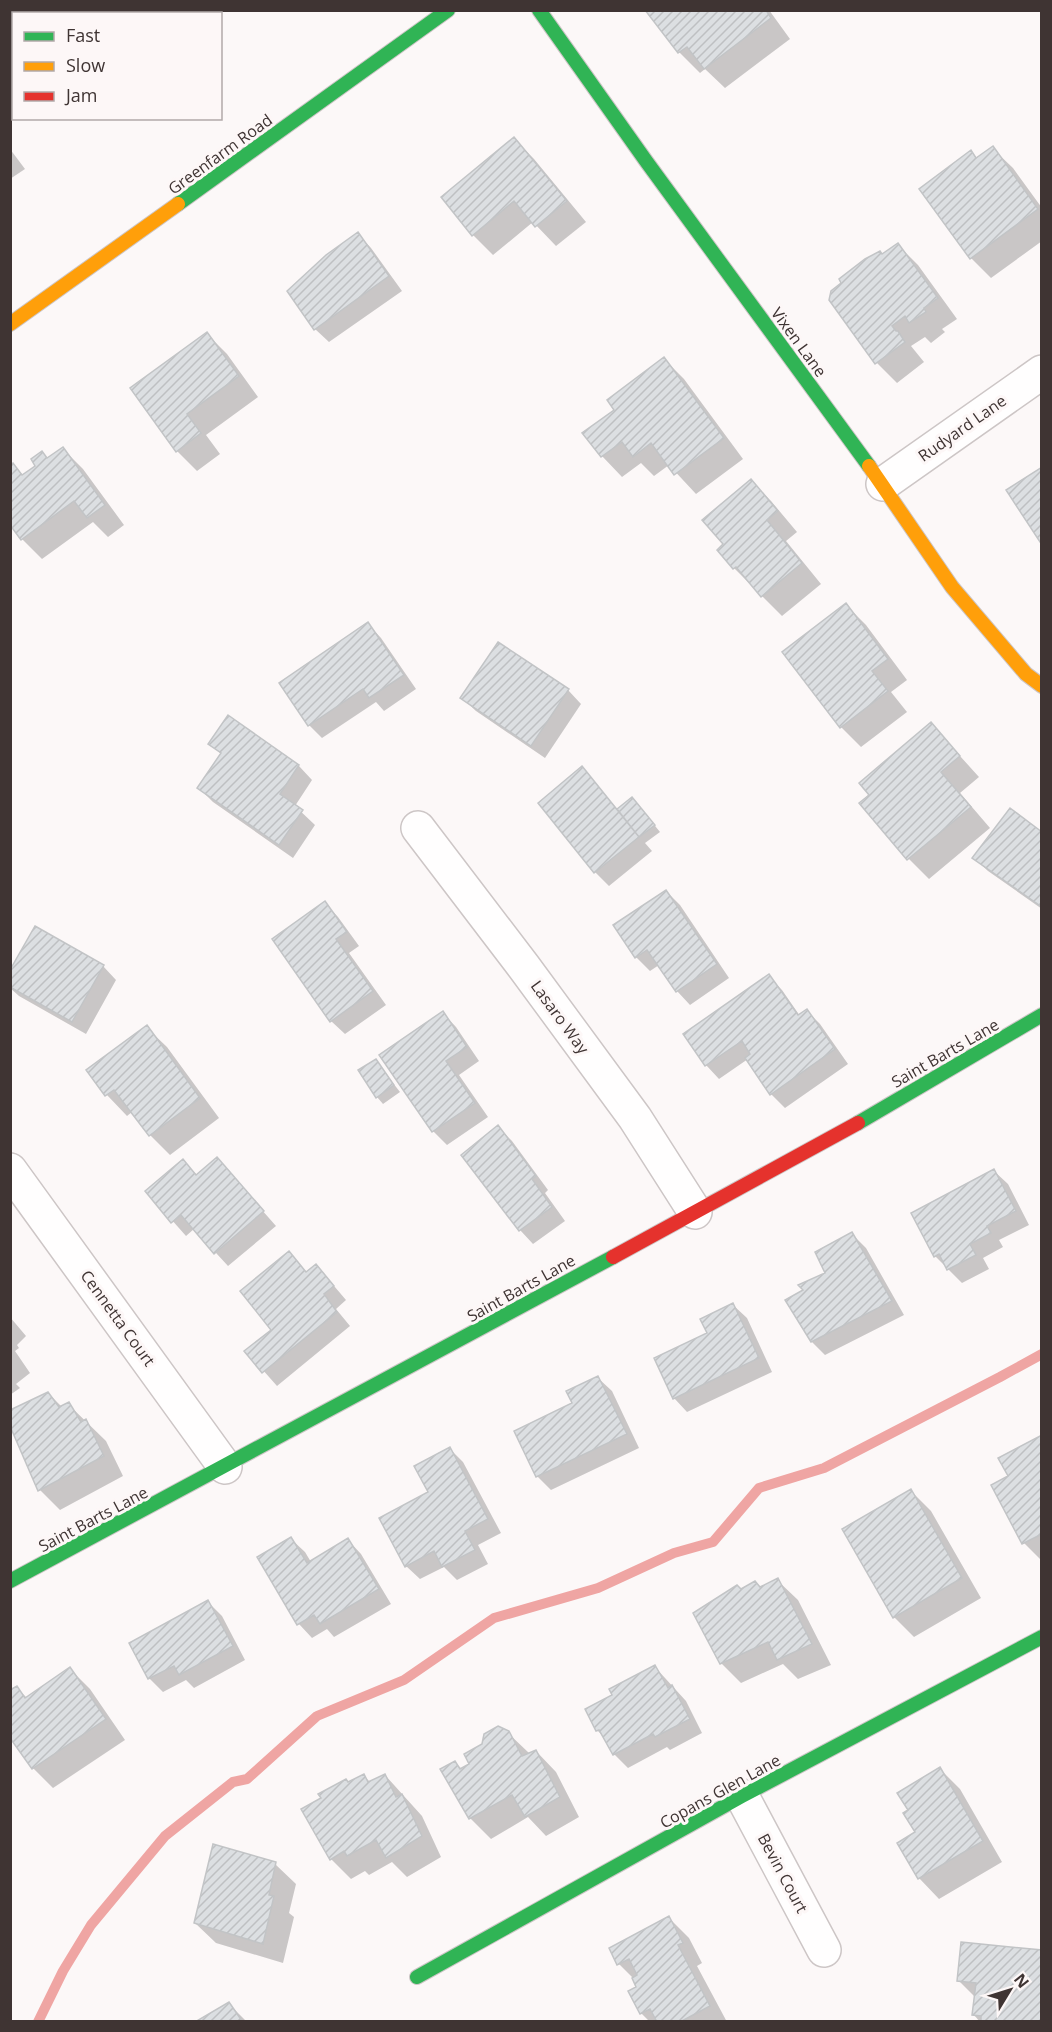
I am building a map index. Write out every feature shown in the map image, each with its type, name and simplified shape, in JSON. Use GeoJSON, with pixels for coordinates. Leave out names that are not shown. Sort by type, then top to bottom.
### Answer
{"type":"FeatureCollection","features":[{"type":"Feature","properties":{"kind":"street","name":"Greenfarm Road"},"geometry":{"type":"LineString","coordinates":[[10,324],[448,10]]}},
{"type":"Feature","properties":{"kind":"street","name":"Vixen Lane"},"geometry":{"type":"LineString","coordinates":[[538,10],[884,484],[952,587],[1026,674],[1041,686]]}},
{"type":"Feature","properties":{"kind":"street","name":"Rudyard Lane"},"geometry":{"type":"LineString","coordinates":[[884,484],[1041,372]]}},
{"type":"Feature","properties":{"kind":"street","name":"Lasaro Way"},"geometry":{"type":"LineString","coordinates":[[418,828],[634,1118],[695,1212]]}},
{"type":"Feature","properties":{"kind":"street","name":"Saint Barts Lane"},"geometry":{"type":"LineString","coordinates":[[10,1581],[695,1212],[970,1060],[1041,1015]]}},
{"type":"Feature","properties":{"kind":"street","name":"Cennetta Court"},"geometry":{"type":"LineString","coordinates":[[10,1170],[225,1467]]}},
{"type":"Feature","properties":{"kind":"street","name":"Copans Glen Lane"},"geometry":{"type":"LineString","coordinates":[[417,1977],[742,1796],[1041,1637]]}},
{"type":"Feature","properties":{"kind":"street","name":"Bevin Court"},"geometry":{"type":"LineString","coordinates":[[742,1796],[824,1950]]}},
{"type":"Feature","properties":{"kind":"building"},"geometry":{"type":"Polygon","coordinates":[[[112,10],[142,10],[143,12],[110,12],[112,10]]]}},
{"type":"Feature","properties":{"kind":"building"},"geometry":{"type":"Polygon","coordinates":[[[645,10],[766,10],[771,18],[704,69],[687,47],[678,53],[645,10]]]}},
{"type":"Feature","properties":{"kind":"building"},"geometry":{"type":"Polygon","coordinates":[[[514,137],[567,201],[535,227],[514,201],[472,236],[441,197],[514,137]]]}},
{"type":"Feature","properties":{"kind":"building"},"geometry":{"type":"Polygon","coordinates":[[[993,146],[1038,209],[970,259],[919,189],[971,150],[976,158],[993,146]]]}},
{"type":"Feature","properties":{"kind":"building"},"geometry":{"type":"Polygon","coordinates":[[[358,232],[389,276],[314,330],[287,291],[326,255],[358,232]]]}},
{"type":"Feature","properties":{"kind":"building"},"geometry":{"type":"Polygon","coordinates":[[[898,243],[938,298],[924,308],[926,312],[909,323],[905,316],[892,326],[905,342],[875,364],[829,300],[831,291],[841,283],[839,279],[865,259],[880,251],[882,254],[898,243]]]}},
{"type":"Feature","properties":{"kind":"building"},"geometry":{"type":"Polygon","coordinates":[[[207,332],[239,376],[187,414],[201,433],[176,452],[130,388],[207,332]]]}},
{"type":"Feature","properties":{"kind":"building"},"geometry":{"type":"Polygon","coordinates":[[[664,357],[724,438],[674,475],[651,443],[633,457],[622,442],[601,457],[582,433],[614,410],[607,400],[664,357]]]}},
{"type":"Feature","properties":{"kind":"building"},"geometry":{"type":"Polygon","coordinates":[[[63,447],[105,505],[87,518],[74,501],[21,540],[10,525],[10,465],[13,463],[22,475],[35,466],[31,459],[42,451],[47,458],[63,447]]]}},
{"type":"Feature","properties":{"kind":"building"},"geometry":{"type":"Polygon","coordinates":[[[1042,467],[1042,545],[1006,490],[1042,467]]]}},
{"type":"Feature","properties":{"kind":"building"},"geometry":{"type":"Polygon","coordinates":[[[751,479],[778,511],[767,520],[802,563],[761,597],[736,567],[733,569],[717,550],[723,544],[702,520],[751,479]]]}},
{"type":"Feature","properties":{"kind":"building"},"geometry":{"type":"Polygon","coordinates":[[[846,603],[888,659],[872,671],[888,691],[840,728],[782,652],[846,603]]]}},
{"type":"Feature","properties":{"kind":"building"},"geometry":{"type":"Polygon","coordinates":[[[368,622],[404,675],[369,698],[363,689],[308,726],[279,683],[368,622]]]}},
{"type":"Feature","properties":{"kind":"building"},"geometry":{"type":"Polygon","coordinates":[[[498,642],[569,689],[531,746],[460,698],[498,642]]]}},
{"type":"Feature","properties":{"kind":"building"},"geometry":{"type":"Polygon","coordinates":[[[228,715],[299,765],[280,794],[303,810],[279,845],[197,788],[221,753],[208,744],[228,715]]]}},
{"type":"Feature","properties":{"kind":"building"},"geometry":{"type":"Polygon","coordinates":[[[931,722],[960,756],[941,772],[971,807],[907,860],[859,803],[869,795],[859,783],[931,722]]]}},
{"type":"Feature","properties":{"kind":"building"},"geometry":{"type":"Polygon","coordinates":[[[582,766],[639,837],[594,873],[538,803],[582,766]]]}},
{"type":"Feature","properties":{"kind":"building"},"geometry":{"type":"Polygon","coordinates":[[[632,797],[655,825],[639,837],[617,809],[632,797]]]}},
{"type":"Feature","properties":{"kind":"building"},"geometry":{"type":"Polygon","coordinates":[[[1010,808],[1042,832],[1042,907],[972,858],[1010,808]]]}},
{"type":"Feature","properties":{"kind":"building"},"geometry":{"type":"Polygon","coordinates":[[[666,890],[717,964],[676,992],[647,950],[635,958],[613,925],[666,890]]]}},
{"type":"Feature","properties":{"kind":"building"},"geometry":{"type":"Polygon","coordinates":[[[325,901],[347,932],[336,939],[373,991],[330,1022],[272,939],[325,901]]]}},
{"type":"Feature","properties":{"kind":"building"},"geometry":{"type":"Polygon","coordinates":[[[35,926],[104,965],[72,1022],[10,987],[10,970],[35,926]]]}},
{"type":"Feature","properties":{"kind":"building"},"geometry":{"type":"Polygon","coordinates":[[[769,974],[798,1015],[807,1009],[835,1049],[770,1095],[745,1058],[750,1054],[742,1041],[705,1066],[683,1034],[769,974]]]}},
{"type":"Feature","properties":{"kind":"building"},"geometry":{"type":"Polygon","coordinates":[[[443,1011],[467,1047],[446,1061],[475,1103],[432,1132],[379,1055],[443,1011]]]}},
{"type":"Feature","properties":{"kind":"building"},"geometry":{"type":"Polygon","coordinates":[[[147,1025],[200,1098],[149,1136],[114,1090],[105,1096],[86,1070],[147,1025]]]}},
{"type":"Feature","properties":{"kind":"building"},"geometry":{"type":"Polygon","coordinates":[[[376,1059],[394,1085],[376,1098],[358,1070],[376,1059]]]}},
{"type":"Feature","properties":{"kind":"building"},"geometry":{"type":"Polygon","coordinates":[[[498,1125],[536,1176],[532,1179],[552,1207],[519,1231],[461,1155],[498,1125]]]}},
{"type":"Feature","properties":{"kind":"building"},"geometry":{"type":"Polygon","coordinates":[[[217,1157],[264,1211],[214,1254],[181,1215],[171,1223],[145,1191],[183,1159],[196,1175],[217,1157]]]}},
{"type":"Feature","properties":{"kind":"building"},"geometry":{"type":"Polygon","coordinates":[[[994,1169],[1016,1211],[987,1226],[991,1233],[970,1244],[976,1255],[947,1270],[939,1254],[934,1257],[911,1213],[994,1169]]]}},
{"type":"Feature","properties":{"kind":"building"},"geometry":{"type":"Polygon","coordinates":[[[852,1232],[892,1301],[811,1342],[785,1300],[803,1290],[798,1285],[825,1273],[815,1252],[852,1232]]]}},
{"type":"Feature","properties":{"kind":"building"},"geometry":{"type":"Polygon","coordinates":[[[289,1251],[306,1272],[316,1264],[334,1286],[324,1294],[337,1312],[262,1373],[244,1351],[271,1330],[240,1291],[289,1251]]]}},
{"type":"Feature","properties":{"kind":"building"},"geometry":{"type":"Polygon","coordinates":[[[733,1303],[759,1358],[673,1399],[654,1358],[707,1333],[700,1319],[733,1303]]]}},
{"type":"Feature","properties":{"kind":"building"},"geometry":{"type":"Polygon","coordinates":[[[598,1376],[627,1434],[536,1477],[514,1431],[572,1403],[566,1391],[598,1376]]]}},
{"type":"Feature","properties":{"kind":"building"},"geometry":{"type":"Polygon","coordinates":[[[48,1392],[59,1407],[69,1402],[81,1422],[86,1419],[104,1456],[38,1491],[10,1426],[10,1410],[48,1392]]]}},
{"type":"Feature","properties":{"kind":"building"},"geometry":{"type":"Polygon","coordinates":[[[1042,1435],[1042,1534],[1022,1544],[991,1485],[1008,1476],[998,1458],[1042,1435]]]}},
{"type":"Feature","properties":{"kind":"building"},"geometry":{"type":"Polygon","coordinates":[[[450,1447],[488,1519],[465,1531],[475,1550],[442,1567],[434,1551],[405,1567],[379,1518],[428,1492],[414,1466],[450,1447]]]}},
{"type":"Feature","properties":{"kind":"building"},"geometry":{"type":"Polygon","coordinates":[[[911,1489],[962,1578],[893,1618],[842,1529],[911,1489]]]}},
{"type":"Feature","properties":{"kind":"building"},"geometry":{"type":"Polygon","coordinates":[[[291,1537],[307,1563],[348,1538],[379,1589],[320,1624],[314,1615],[297,1625],[257,1557],[291,1537]]]}},
{"type":"Feature","properties":{"kind":"building"},"geometry":{"type":"Polygon","coordinates":[[[778,1578],[812,1644],[777,1660],[768,1642],[720,1664],[693,1613],[737,1585],[741,1589],[755,1581],[760,1587],[778,1578]]]}},
{"type":"Feature","properties":{"kind":"building"},"geometry":{"type":"Polygon","coordinates":[[[208,1600],[233,1646],[179,1675],[174,1666],[148,1679],[129,1643],[208,1600]]]}},
{"type":"Feature","properties":{"kind":"building"},"geometry":{"type":"Polygon","coordinates":[[[655,1665],[668,1688],[672,1685],[690,1719],[655,1737],[653,1734],[613,1755],[599,1730],[596,1731],[585,1709],[612,1695],[609,1689],[655,1665]]]}},
{"type":"Feature","properties":{"kind":"building"},"geometry":{"type":"Polygon","coordinates":[[[70,1667],[106,1719],[32,1769],[10,1738],[10,1690],[17,1686],[25,1698],[70,1667]]]}},
{"type":"Feature","properties":{"kind":"building"},"geometry":{"type":"Polygon","coordinates":[[[498,1726],[509,1731],[522,1756],[536,1750],[560,1797],[525,1817],[512,1795],[469,1819],[440,1769],[455,1761],[460,1769],[469,1764],[464,1754],[482,1744],[484,1734],[498,1726]]]}},
{"type":"Feature","properties":{"kind":"building"},"geometry":{"type":"Polygon","coordinates":[[[940,1767],[983,1841],[918,1879],[897,1843],[915,1832],[903,1813],[908,1810],[897,1793],[940,1767]]]}},
{"type":"Feature","properties":{"kind":"building"},"geometry":{"type":"Polygon","coordinates":[[[364,1774],[368,1782],[385,1774],[396,1797],[402,1794],[422,1836],[386,1858],[376,1840],[347,1856],[344,1851],[330,1860],[301,1809],[321,1798],[318,1794],[346,1779],[348,1782],[364,1774]]]}},
{"type":"Feature","properties":{"kind":"building"},"geometry":{"type":"Polygon","coordinates":[[[213,1844],[276,1862],[269,1895],[274,1896],[263,1944],[194,1923],[213,1844]]]}},
{"type":"Feature","properties":{"kind":"building"},"geometry":{"type":"Polygon","coordinates":[[[669,1916],[683,1943],[678,1945],[710,2006],[680,2022],[657,2022],[650,2009],[640,2014],[628,1991],[636,1987],[632,1978],[637,1975],[629,1959],[617,1965],[609,1948],[669,1916]]]}},
{"type":"Feature","properties":{"kind":"building"},"geometry":{"type":"Polygon","coordinates":[[[961,1942],[1042,1950],[1042,2022],[981,2022],[981,2016],[972,2015],[976,1983],[957,1981],[961,1942]]]}},
{"type":"Feature","properties":{"kind":"building"},"geometry":{"type":"Polygon","coordinates":[[[229,2002],[242,2021],[195,2022],[229,2002]]]}},
{"type":"Feature","properties":{"kind":"waterway"},"geometry":{"type":"LineString","coordinates":[[38,2022],[63,1971],[91,1925],[165,1836],[233,1782],[247,1779],[317,1716],[404,1680],[494,1618],[598,1588],[674,1553],[713,1542],[759,1488],[824,1468],[1042,1354]]}},
{"type":"Feature","properties":{"kind":"traffic: fast"},"geometry":{"type":"LineString","coordinates":[[178,204],[448,10]]}},
{"type":"Feature","properties":{"kind":"traffic: fast"},"geometry":{"type":"LineString","coordinates":[[539,10],[646,161],[869,466]]}},
{"type":"Feature","properties":{"kind":"traffic: fast"},"geometry":{"type":"LineString","coordinates":[[858,1123],[1042,1015]]}},
{"type":"Feature","properties":{"kind":"traffic: fast"},"geometry":{"type":"LineString","coordinates":[[10,1581],[613,1257]]}},
{"type":"Feature","properties":{"kind":"traffic: fast"},"geometry":{"type":"LineString","coordinates":[[417,1977],[742,1796],[1042,1637]]}},
{"type":"Feature","properties":{"kind":"traffic: slow"},"geometry":{"type":"LineString","coordinates":[[10,324],[178,204]]}},
{"type":"Feature","properties":{"kind":"traffic: slow"},"geometry":{"type":"LineString","coordinates":[[869,466],[952,587],[1026,674],[1042,686]]}},
{"type":"Feature","properties":{"kind":"traffic: jam"},"geometry":{"type":"LineString","coordinates":[[613,1257],[858,1123]]}}]}
